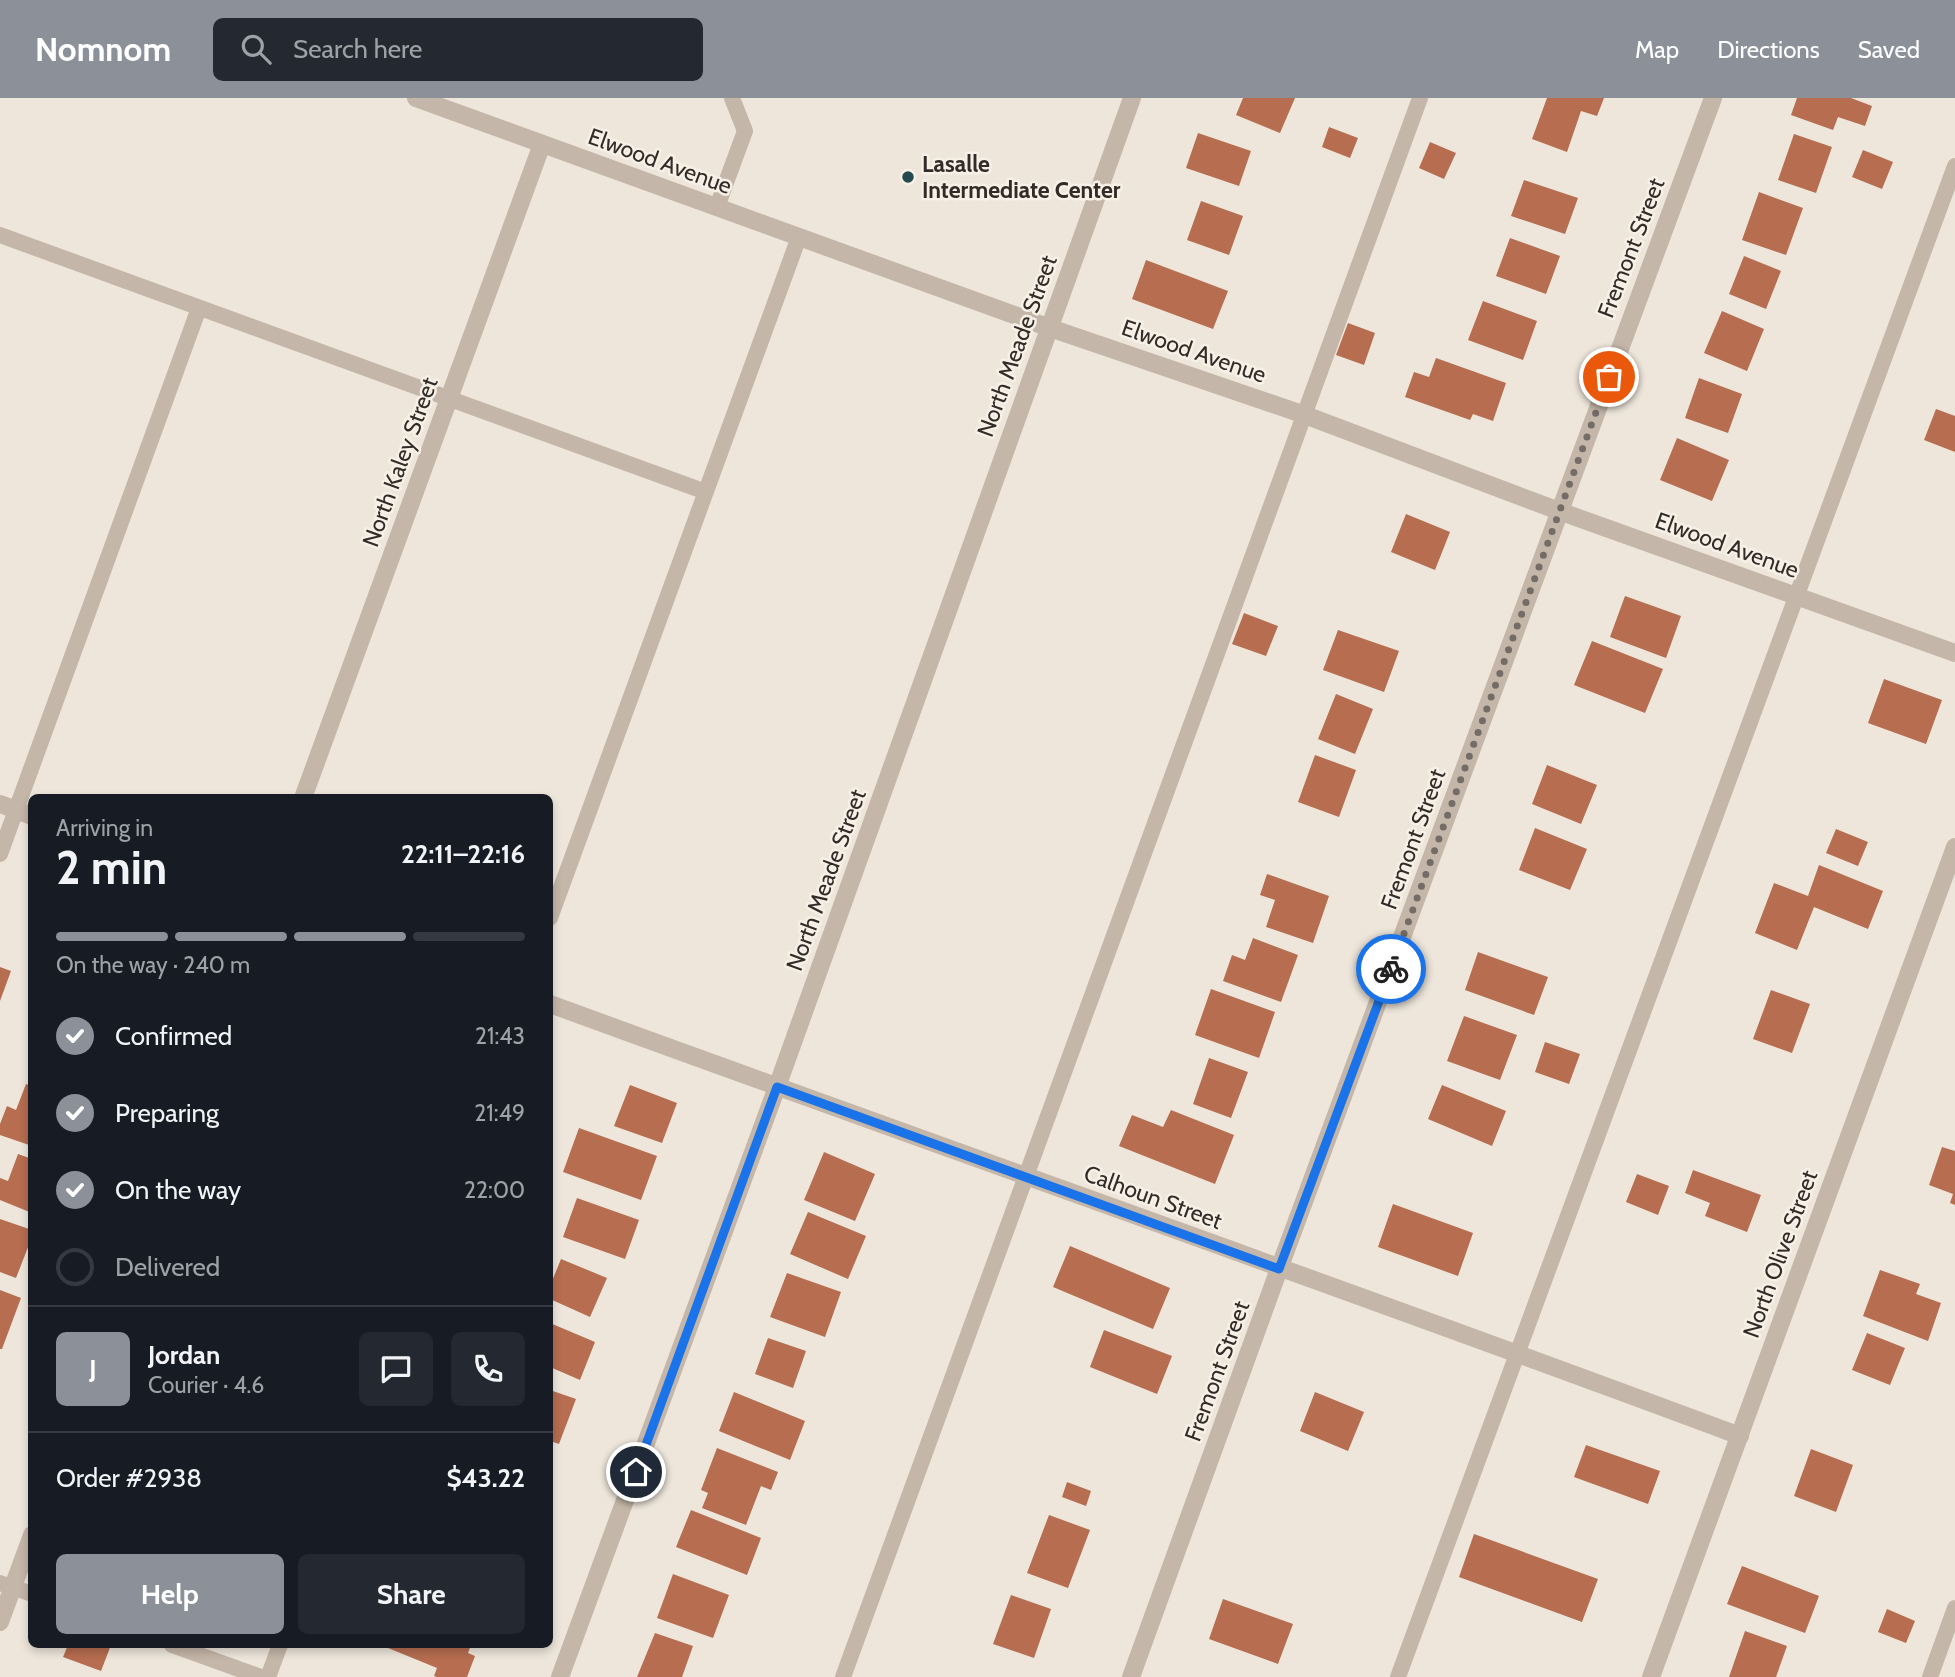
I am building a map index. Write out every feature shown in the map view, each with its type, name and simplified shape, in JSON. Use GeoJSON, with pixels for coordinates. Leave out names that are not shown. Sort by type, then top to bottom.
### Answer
{"type":"FeatureCollection","features":[{"type":"Feature","properties":{"kind":"street","name":"Elwood Avenue"},"geometry":{"type":"LineString","coordinates":[[416,98],[1050,328],[1305,415],[1559,511],[1955,653]]}},
{"type":"Feature","properties":{"kind":"street","name":"North Meade Street"},"geometry":{"type":"LineString","coordinates":[[560,1677],[777,1087],[1132,98]]}},
{"type":"Feature","properties":{"kind":"street","name":"Fremont Street"},"geometry":{"type":"LineString","coordinates":[[1131,1677],[1279,1269],[1713,98]]}},
{"type":"Feature","properties":{"kind":"street","name":"North Kaley Street"},"geometry":{"type":"LineString","coordinates":[[304,794],[542,144]]}},
{"type":"Feature","properties":{"kind":"street","name":"North Olive Street"},"geometry":{"type":"LineString","coordinates":[[1651,1677],[1955,847]]}},
{"type":"Feature","properties":{"kind":"street","name":"Calhoun Street"},"geometry":{"type":"LineString","coordinates":[[553,1005],[1026,1178],[1518,1353],[1740,1436]]}},
{"type":"Feature","properties":{"kind":"street"},"geometry":{"type":"LineString","coordinates":[[0,1622],[6,1585],[28,1543]]}},
{"type":"Feature","properties":{"kind":"lane"},"geometry":{"type":"LineString","coordinates":[[717,207],[745,131],[732,98]]}},
{"type":"Feature","properties":{"kind":"lane"},"geometry":{"type":"LineString","coordinates":[[843,1677],[1420,98]]}},
{"type":"Feature","properties":{"kind":"lane"},"geometry":{"type":"LineString","coordinates":[[1398,1677],[1955,166]]}},
{"type":"Feature","properties":{"kind":"lane"},"geometry":{"type":"LineString","coordinates":[[0,235],[706,492]]}},
{"type":"Feature","properties":{"kind":"lane"},"geometry":{"type":"LineString","coordinates":[[553,910],[799,237]]}},
{"type":"Feature","properties":{"kind":"lane"},"geometry":{"type":"LineString","coordinates":[[0,854],[199,308]]}},
{"type":"Feature","properties":{"kind":"lane"},"geometry":{"type":"LineString","coordinates":[[6,1585],[28,1593]]}},
{"type":"Feature","properties":{"kind":"lane"},"geometry":{"type":"LineString","coordinates":[[1930,1677],[1955,1608]]}},
{"type":"Feature","properties":{"kind":"lane"},"geometry":{"type":"LineString","coordinates":[[180,1648],[261,1677]]}},
{"type":"Feature","properties":{"kind":"lane"},"geometry":{"type":"LineString","coordinates":[[268,1677],[279,1648]]}},
{"type":"Feature","properties":{"kind":"building"},"geometry":{"type":"Polygon","coordinates":[[[1243,98],[1295,98],[1280,133],[1236,115],[1243,98]]]}},
{"type":"Feature","properties":{"kind":"building"},"geometry":{"type":"Polygon","coordinates":[[[1547,98],[1604,98],[1597,116],[1581,111],[1567,152],[1532,139],[1547,98]]]}},
{"type":"Feature","properties":{"kind":"building"},"geometry":{"type":"Polygon","coordinates":[[[1797,98],[1851,98],[1872,106],[1865,126],[1838,117],[1833,130],[1791,115],[1797,98]]]}},
{"type":"Feature","properties":{"kind":"building"},"geometry":{"type":"Polygon","coordinates":[[[1329,127],[1358,138],[1350,158],[1322,147],[1329,127]]]}},
{"type":"Feature","properties":{"kind":"building"},"geometry":{"type":"Polygon","coordinates":[[[1198,133],[1251,151],[1239,186],[1186,168],[1198,133]]]}},
{"type":"Feature","properties":{"kind":"building"},"geometry":{"type":"Polygon","coordinates":[[[1794,134],[1832,147],[1816,193],[1778,180],[1794,134]]]}},
{"type":"Feature","properties":{"kind":"building"},"geometry":{"type":"Polygon","coordinates":[[[1430,142],[1456,153],[1444,179],[1419,168],[1430,142]]]}},
{"type":"Feature","properties":{"kind":"building"},"geometry":{"type":"Polygon","coordinates":[[[1863,150],[1893,162],[1882,189],[1852,177],[1863,150]]]}},
{"type":"Feature","properties":{"kind":"building"},"geometry":{"type":"Polygon","coordinates":[[[1524,180],[1578,198],[1565,234],[1511,216],[1524,180]]]}},
{"type":"Feature","properties":{"kind":"building"},"geometry":{"type":"Polygon","coordinates":[[[1759,192],[1803,208],[1786,255],[1742,240],[1759,192]]]}},
{"type":"Feature","properties":{"kind":"building"},"geometry":{"type":"Polygon","coordinates":[[[1201,201],[1243,216],[1229,255],[1187,240],[1201,201]]]}},
{"type":"Feature","properties":{"kind":"building"},"geometry":{"type":"Polygon","coordinates":[[[1510,238],[1560,256],[1546,294],[1496,276],[1510,238]]]}},
{"type":"Feature","properties":{"kind":"building"},"geometry":{"type":"Polygon","coordinates":[[[1744,256],[1781,271],[1766,309],[1729,294],[1744,256]]]}},
{"type":"Feature","properties":{"kind":"building"},"geometry":{"type":"Polygon","coordinates":[[[1146,260],[1228,291],[1213,329],[1132,299],[1146,260]]]}},
{"type":"Feature","properties":{"kind":"building"},"geometry":{"type":"Polygon","coordinates":[[[1483,301],[1537,321],[1523,360],[1468,340],[1483,301]]]}},
{"type":"Feature","properties":{"kind":"building"},"geometry":{"type":"Polygon","coordinates":[[[1722,311],[1764,329],[1747,371],[1704,353],[1722,311]]]}},
{"type":"Feature","properties":{"kind":"building"},"geometry":{"type":"Polygon","coordinates":[[[1348,323],[1375,333],[1364,365],[1336,355],[1348,323]]]}},
{"type":"Feature","properties":{"kind":"building"},"geometry":{"type":"Polygon","coordinates":[[[1436,358],[1506,383],[1493,421],[1473,414],[1470,420],[1405,397],[1414,372],[1429,377],[1436,358]]]}},
{"type":"Feature","properties":{"kind":"building"},"geometry":{"type":"Polygon","coordinates":[[[1699,378],[1742,394],[1728,433],[1685,418],[1699,378]]]}},
{"type":"Feature","properties":{"kind":"building"},"geometry":{"type":"Polygon","coordinates":[[[1936,409],[1955,416],[1955,452],[1924,440],[1936,409]]]}},
{"type":"Feature","properties":{"kind":"building"},"geometry":{"type":"Polygon","coordinates":[[[1677,438],[1729,460],[1712,501],[1660,480],[1677,438]]]}},
{"type":"Feature","properties":{"kind":"building"},"geometry":{"type":"Polygon","coordinates":[[[1406,514],[1450,532],[1435,570],[1391,552],[1406,514]]]}},
{"type":"Feature","properties":{"kind":"building"},"geometry":{"type":"Polygon","coordinates":[[[1625,596],[1681,616],[1666,658],[1610,637],[1625,596]]]}},
{"type":"Feature","properties":{"kind":"building"},"geometry":{"type":"Polygon","coordinates":[[[1244,613],[1278,626],[1266,656],[1232,644],[1244,613]]]}},
{"type":"Feature","properties":{"kind":"building"},"geometry":{"type":"Polygon","coordinates":[[[1338,630],[1399,651],[1384,692],[1323,670],[1338,630]]]}},
{"type":"Feature","properties":{"kind":"building"},"geometry":{"type":"Polygon","coordinates":[[[1592,641],[1663,669],[1645,713],[1574,685],[1592,641]]]}},
{"type":"Feature","properties":{"kind":"building"},"geometry":{"type":"Polygon","coordinates":[[[1884,679],[1942,700],[1926,744],[1868,723],[1884,679]]]}},
{"type":"Feature","properties":{"kind":"building"},"geometry":{"type":"Polygon","coordinates":[[[1336,694],[1373,709],[1355,754],[1318,739],[1336,694]]]}},
{"type":"Feature","properties":{"kind":"building"},"geometry":{"type":"Polygon","coordinates":[[[1315,755],[1356,770],[1339,817],[1298,802],[1315,755]]]}},
{"type":"Feature","properties":{"kind":"building"},"geometry":{"type":"Polygon","coordinates":[[[1547,765],[1597,785],[1581,824],[1532,804],[1547,765]]]}},
{"type":"Feature","properties":{"kind":"building"},"geometry":{"type":"Polygon","coordinates":[[[1535,828],[1587,849],[1570,890],[1519,870],[1535,828]]]}},
{"type":"Feature","properties":{"kind":"building"},"geometry":{"type":"Polygon","coordinates":[[[1836,829],[1868,842],[1858,866],[1826,853],[1836,829]]]}},
{"type":"Feature","properties":{"kind":"building"},"geometry":{"type":"Polygon","coordinates":[[[1819,865],[1883,891],[1868,929],[1814,907],[1797,950],[1755,933],[1774,883],[1808,896],[1819,865]]]}},
{"type":"Feature","properties":{"kind":"building"},"geometry":{"type":"Polygon","coordinates":[[[1267,874],[1329,896],[1313,943],[1266,927],[1275,900],[1260,895],[1267,874]]]}},
{"type":"Feature","properties":{"kind":"building"},"geometry":{"type":"Polygon","coordinates":[[[1253,938],[1298,955],[1281,1002],[1223,981],[1232,955],[1245,960],[1253,938]]]}},
{"type":"Feature","properties":{"kind":"building"},"geometry":{"type":"Polygon","coordinates":[[[1478,952],[1548,977],[1534,1015],[1465,990],[1478,952]]]}},
{"type":"Feature","properties":{"kind":"building"},"geometry":{"type":"Polygon","coordinates":[[[0,967],[11,971],[0,1001],[0,967]]]}},
{"type":"Feature","properties":{"kind":"building"},"geometry":{"type":"Polygon","coordinates":[[[1211,989],[1275,1012],[1259,1058],[1195,1035],[1211,989]]]}},
{"type":"Feature","properties":{"kind":"building"},"geometry":{"type":"Polygon","coordinates":[[[1771,990],[1810,1004],[1792,1053],[1753,1039],[1771,990]]]}},
{"type":"Feature","properties":{"kind":"building"},"geometry":{"type":"Polygon","coordinates":[[[1464,1016],[1517,1035],[1500,1080],[1447,1061],[1464,1016]]]}},
{"type":"Feature","properties":{"kind":"building"},"geometry":{"type":"Polygon","coordinates":[[[1545,1042],[1580,1054],[1569,1084],[1535,1072],[1545,1042]]]}},
{"type":"Feature","properties":{"kind":"building"},"geometry":{"type":"Polygon","coordinates":[[[1209,1058],[1248,1072],[1231,1118],[1193,1104],[1209,1058]]]}},
{"type":"Feature","properties":{"kind":"building"},"geometry":{"type":"Polygon","coordinates":[[[28,1085],[28,1145],[0,1135],[0,1124],[7,1106],[16,1110],[28,1085]]]}},
{"type":"Feature","properties":{"kind":"building"},"geometry":{"type":"Polygon","coordinates":[[[630,1085],[677,1103],[662,1143],[614,1126],[630,1085]]]}},
{"type":"Feature","properties":{"kind":"building"},"geometry":{"type":"Polygon","coordinates":[[[1442,1085],[1506,1111],[1492,1146],[1428,1119],[1442,1085]]]}},
{"type":"Feature","properties":{"kind":"building"},"geometry":{"type":"Polygon","coordinates":[[[1171,1110],[1234,1135],[1215,1184],[1119,1146],[1132,1115],[1163,1127],[1171,1110]]]}},
{"type":"Feature","properties":{"kind":"building"},"geometry":{"type":"Polygon","coordinates":[[[579,1128],[657,1156],[641,1200],[563,1172],[579,1128]]]}},
{"type":"Feature","properties":{"kind":"building"},"geometry":{"type":"Polygon","coordinates":[[[1942,1147],[1955,1151],[1955,1205],[1950,1203],[1953,1194],[1929,1185],[1942,1147]]]}},
{"type":"Feature","properties":{"kind":"building"},"geometry":{"type":"Polygon","coordinates":[[[824,1152],[875,1174],[855,1221],[804,1200],[824,1152]]]}},
{"type":"Feature","properties":{"kind":"building"},"geometry":{"type":"Polygon","coordinates":[[[18,1154],[28,1158],[28,1211],[0,1200],[0,1178],[8,1181],[18,1154]]]}},
{"type":"Feature","properties":{"kind":"building"},"geometry":{"type":"Polygon","coordinates":[[[1693,1170],[1761,1195],[1747,1232],[1705,1216],[1710,1203],[1685,1193],[1693,1170]]]}},
{"type":"Feature","properties":{"kind":"building"},"geometry":{"type":"Polygon","coordinates":[[[1637,1174],[1669,1186],[1658,1215],[1626,1202],[1637,1174]]]}},
{"type":"Feature","properties":{"kind":"building"},"geometry":{"type":"Polygon","coordinates":[[[577,1198],[639,1220],[625,1259],[563,1237],[577,1198]]]}},
{"type":"Feature","properties":{"kind":"building"},"geometry":{"type":"Polygon","coordinates":[[[1393,1204],[1473,1233],[1458,1276],[1378,1247],[1393,1204]]]}},
{"type":"Feature","properties":{"kind":"building"},"geometry":{"type":"Polygon","coordinates":[[[808,1212],[866,1236],[848,1279],[790,1254],[808,1212]]]}},
{"type":"Feature","properties":{"kind":"building"},"geometry":{"type":"Polygon","coordinates":[[[0,1219],[28,1229],[28,1247],[16,1278],[0,1272],[0,1219]]]}},
{"type":"Feature","properties":{"kind":"building"},"geometry":{"type":"Polygon","coordinates":[[[1070,1246],[1170,1288],[1153,1329],[1053,1287],[1070,1246]]]}},
{"type":"Feature","properties":{"kind":"building"},"geometry":{"type":"Polygon","coordinates":[[[561,1259],[607,1278],[590,1317],[553,1300],[553,1279],[561,1259]]]}},
{"type":"Feature","properties":{"kind":"building"},"geometry":{"type":"Polygon","coordinates":[[[1880,1270],[1920,1284],[1916,1294],[1941,1303],[1928,1341],[1863,1316],[1880,1270]]]}},
{"type":"Feature","properties":{"kind":"building"},"geometry":{"type":"Polygon","coordinates":[[[787,1273],[841,1292],[825,1337],[770,1317],[787,1273]]]}},
{"type":"Feature","properties":{"kind":"building"},"geometry":{"type":"Polygon","coordinates":[[[0,1290],[21,1298],[2,1349],[0,1349],[0,1290]]]}},
{"type":"Feature","properties":{"kind":"building"},"geometry":{"type":"Polygon","coordinates":[[[553,1324],[595,1342],[580,1380],[553,1368],[553,1324]]]}},
{"type":"Feature","properties":{"kind":"building"},"geometry":{"type":"Polygon","coordinates":[[[1104,1330],[1172,1356],[1157,1394],[1090,1367],[1104,1330]]]}},
{"type":"Feature","properties":{"kind":"building"},"geometry":{"type":"Polygon","coordinates":[[[1867,1333],[1905,1348],[1890,1385],[1852,1370],[1867,1333]]]}},
{"type":"Feature","properties":{"kind":"building"},"geometry":{"type":"Polygon","coordinates":[[[768,1338],[806,1351],[793,1388],[755,1374],[768,1338]]]}},
{"type":"Feature","properties":{"kind":"building"},"geometry":{"type":"Polygon","coordinates":[[[553,1391],[576,1399],[559,1444],[553,1442],[553,1391]]]}},
{"type":"Feature","properties":{"kind":"building"},"geometry":{"type":"Polygon","coordinates":[[[734,1392],[805,1421],[790,1460],[719,1431],[734,1392]]]}},
{"type":"Feature","properties":{"kind":"building"},"geometry":{"type":"Polygon","coordinates":[[[1315,1392],[1364,1412],[1348,1451],[1300,1431],[1315,1392]]]}},
{"type":"Feature","properties":{"kind":"building"},"geometry":{"type":"Polygon","coordinates":[[[1586,1445],[1660,1471],[1648,1504],[1574,1477],[1586,1445]]]}},
{"type":"Feature","properties":{"kind":"building"},"geometry":{"type":"Polygon","coordinates":[[[717,1448],[778,1472],[771,1490],[761,1486],[746,1525],[702,1508],[708,1493],[701,1490],[717,1448]]]}},
{"type":"Feature","properties":{"kind":"building"},"geometry":{"type":"Polygon","coordinates":[[[1811,1449],[1853,1465],[1836,1512],[1794,1496],[1811,1449]]]}},
{"type":"Feature","properties":{"kind":"building"},"geometry":{"type":"Polygon","coordinates":[[[1067,1482],[1091,1491],[1086,1506],[1062,1497],[1067,1482]]]}},
{"type":"Feature","properties":{"kind":"building"},"geometry":{"type":"Polygon","coordinates":[[[691,1510],[761,1538],[747,1575],[676,1547],[691,1510]]]}},
{"type":"Feature","properties":{"kind":"building"},"geometry":{"type":"Polygon","coordinates":[[[1049,1515],[1090,1530],[1068,1588],[1027,1573],[1049,1515]]]}},
{"type":"Feature","properties":{"kind":"building"},"geometry":{"type":"Polygon","coordinates":[[[1474,1534],[1598,1579],[1582,1622],[1459,1577],[1474,1534]]]}},
{"type":"Feature","properties":{"kind":"building"},"geometry":{"type":"Polygon","coordinates":[[[1742,1566],[1819,1596],[1805,1633],[1727,1604],[1742,1566]]]}},
{"type":"Feature","properties":{"kind":"building"},"geometry":{"type":"Polygon","coordinates":[[[673,1574],[729,1595],[713,1638],[657,1618],[673,1574]]]}},
{"type":"Feature","properties":{"kind":"building"},"geometry":{"type":"Polygon","coordinates":[[[1011,1595],[1051,1609],[1034,1658],[993,1644],[1011,1595]]]}},
{"type":"Feature","properties":{"kind":"building"},"geometry":{"type":"Polygon","coordinates":[[[1223,1599],[1293,1624],[1278,1664],[1209,1639],[1223,1599]]]}},
{"type":"Feature","properties":{"kind":"building"},"geometry":{"type":"Polygon","coordinates":[[[1887,1609],[1915,1621],[1906,1643],[1878,1632],[1887,1609]]]}},
{"type":"Feature","properties":{"kind":"building"},"geometry":{"type":"Polygon","coordinates":[[[1745,1631],[1787,1646],[1776,1677],[1729,1677],[1745,1631]]]}},
{"type":"Feature","properties":{"kind":"building"},"geometry":{"type":"Polygon","coordinates":[[[655,1633],[693,1646],[682,1677],[637,1677],[655,1633]]]}},
{"type":"Feature","properties":{"kind":"building"},"geometry":{"type":"Polygon","coordinates":[[[67,1648],[110,1648],[101,1671],[63,1657],[67,1648]]]}},
{"type":"Feature","properties":{"kind":"building"},"geometry":{"type":"Polygon","coordinates":[[[388,1648],[470,1648],[468,1653],[475,1656],[467,1677],[437,1677],[434,1676],[437,1668],[388,1648]]]}},
{"type":"Feature","properties":{"kind":"way so far"},"geometry":{"type":"LineString","coordinates":[[1391,969],[1609,377]]}},
{"type":"Feature","properties":{"kind":"place","name":"Lasalle Intermediate Center"},"geometry":{"type":"Point","coordinates":[908,177]}},
{"type":"Feature","properties":{"kind":"route"},"geometry":{"type":"LineString","coordinates":[[636,1472],[777,1087],[1279,1269],[1315,1179],[1391,969]]}}]}
